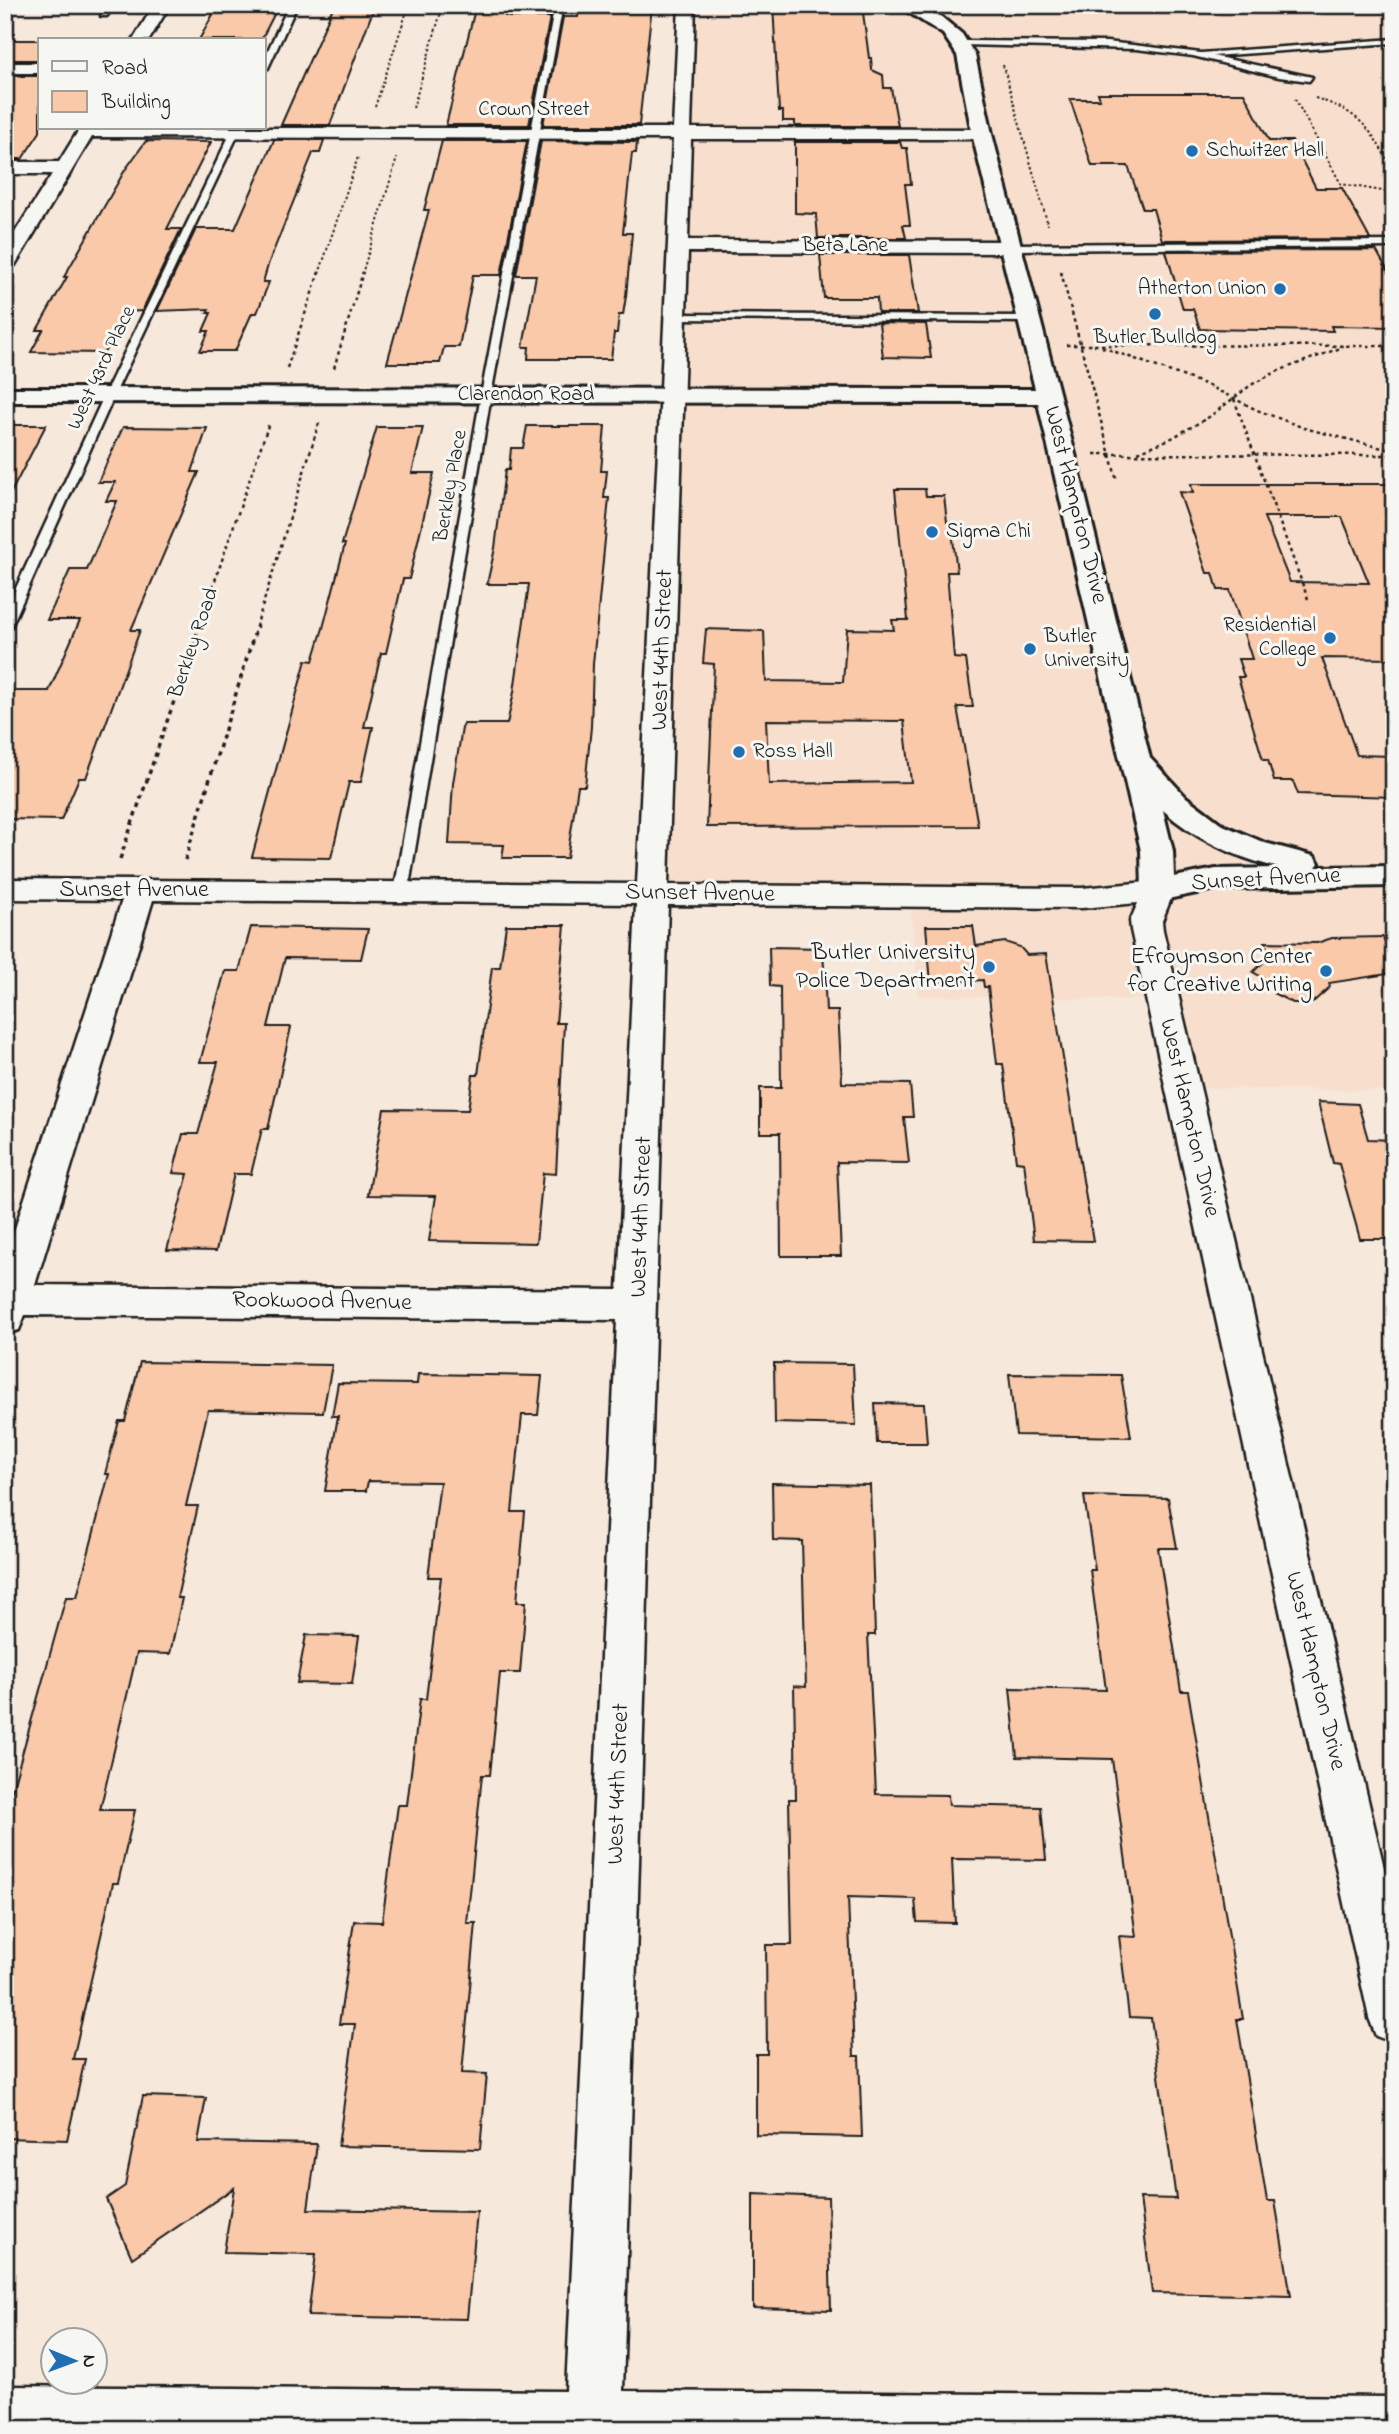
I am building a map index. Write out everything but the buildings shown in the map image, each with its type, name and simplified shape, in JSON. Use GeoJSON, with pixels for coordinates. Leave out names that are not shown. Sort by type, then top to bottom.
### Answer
{"type":"FeatureCollection","features":[{"type":"Feature","properties":{"kind":"street"},"geometry":{"type":"LineString","coordinates":[[142,38],[162,5]]}},
{"type":"Feature","properties":{"kind":"street","name":"West 44th Street"},"geometry":{"type":"LineString","coordinates":[[593,2425],[687,5]]}},
{"type":"Feature","properties":{"kind":"street"},"geometry":{"type":"LineString","coordinates":[[905,5],[933,19],[962,43]]}},
{"type":"Feature","properties":{"kind":"street","name":"West Hampton Drive"},"geometry":{"type":"LineString","coordinates":[[962,43],[1157,851],[1158,891],[1146,921],[1147,930],[1394,2018]]}},
{"type":"Feature","properties":{"kind":"street"},"geometry":{"type":"LineString","coordinates":[[5,68],[38,68]]}},
{"type":"Feature","properties":{"kind":"street"},"geometry":{"type":"LineString","coordinates":[[5,265],[87,130]]}},
{"type":"Feature","properties":{"kind":"street","name":"Crown Street"},"geometry":{"type":"LineString","coordinates":[[87,130],[982,134]]}},
{"type":"Feature","properties":{"kind":"street"},"geometry":{"type":"LineString","coordinates":[[5,168],[66,168]]}},
{"type":"Feature","properties":{"kind":"street","name":"Beta Lane"},"geometry":{"type":"LineString","coordinates":[[679,246],[1012,247]]}},
{"type":"Feature","properties":{"kind":"street","name":"Clarendon Road"},"geometry":{"type":"LineString","coordinates":[[5,395],[1048,396]]}},
{"type":"Feature","properties":{"kind":"street"},"geometry":{"type":"LineString","coordinates":[[1135,754],[1166,797],[1213,834],[1271,857],[1380,876]]}},
{"type":"Feature","properties":{"kind":"street","name":"Sunset Avenue"},"geometry":{"type":"LineString","coordinates":[[5,889],[129,878],[401,892],[1082,898],[1158,891],[1209,879],[1380,876]]}},
{"type":"Feature","properties":{"kind":"street"},"geometry":{"type":"LineString","coordinates":[[7,1306],[129,878]]}},
{"type":"Feature","properties":{"kind":"street","name":"Rookwood Avenue"},"geometry":{"type":"LineString","coordinates":[[7,1306],[638,1305]]}},
{"type":"Feature","properties":{"kind":"street"},"geometry":{"type":"LineString","coordinates":[[5,2415],[593,2425],[1394,2426]]}},
{"type":"Feature","properties":{"kind":"lane"},"geometry":{"type":"LineString","coordinates":[[104,14],[110,5]]}},
{"type":"Feature","properties":{"kind":"lane"},"geometry":{"type":"LineString","coordinates":[[266,64],[293,5]]}},
{"type":"Feature","properties":{"kind":"lane","name":"Berkley Place"},"geometry":{"type":"LineString","coordinates":[[401,892],[486,395],[559,5]]}},
{"type":"Feature","properties":{"kind":"lane"},"geometry":{"type":"LineString","coordinates":[[962,43],[1091,43],[1195,54],[1394,41]]}},
{"type":"Feature","properties":{"kind":"lane"},"geometry":{"type":"LineString","coordinates":[[1195,54],[1256,72],[1309,79]]}},
{"type":"Feature","properties":{"kind":"lane","name":"West 43rd Place"},"geometry":{"type":"LineString","coordinates":[[5,627],[110,394],[236,130]]}},
{"type":"Feature","properties":{"kind":"lane"},"geometry":{"type":"LineString","coordinates":[[1012,247],[1394,244]]}},
{"type":"Feature","properties":{"kind":"lane"},"geometry":{"type":"LineString","coordinates":[[675,316],[1030,318]]}},
{"type":"Feature","properties":{"kind":"path"},"geometry":{"type":"LineString","coordinates":[[373,113],[409,5]]}},
{"type":"Feature","properties":{"kind":"path"},"geometry":{"type":"LineString","coordinates":[[411,112],[443,5]]}},
{"type":"Feature","properties":{"kind":"path"},"geometry":{"type":"LineString","coordinates":[[1003,65],[1049,228]]}},
{"type":"Feature","properties":{"kind":"path"},"geometry":{"type":"LineString","coordinates":[[1292,92],[1341,184],[1394,193]]}},
{"type":"Feature","properties":{"kind":"path"},"geometry":{"type":"LineString","coordinates":[[284,377],[360,153]]}},
{"type":"Feature","properties":{"kind":"path"},"geometry":{"type":"LineString","coordinates":[[331,378],[399,153]]}},
{"type":"Feature","properties":{"kind":"path"},"geometry":{"type":"LineString","coordinates":[[1061,270],[1116,481]]}},
{"type":"Feature","properties":{"kind":"path"},"geometry":{"type":"LineString","coordinates":[[1061,345],[1394,346]]}},
{"type":"Feature","properties":{"kind":"path"},"geometry":{"type":"LineString","coordinates":[[1097,345],[1207,385],[1304,428],[1394,453]]}},
{"type":"Feature","properties":{"kind":"path"},"geometry":{"type":"LineString","coordinates":[[1133,454],[1170,439],[1278,371],[1346,346]]}},
{"type":"Feature","properties":{"kind":"path"},"geometry":{"type":"LineString","coordinates":[[1234,399],[1308,599]]}},
{"type":"Feature","properties":{"kind":"path","name":"Berkley Road"},"geometry":{"type":"LineString","coordinates":[[129,878],[270,420]]}},
{"type":"Feature","properties":{"kind":"path"},"geometry":{"type":"LineString","coordinates":[[183,867],[320,420]]}},
{"type":"Feature","properties":{"kind":"path"},"geometry":{"type":"LineString","coordinates":[[1063,454],[1394,453]]}},
{"type":"Feature","properties":{"kind":"shaded area","name":"Butler University"},"geometry":{"type":"Polygon","coordinates":[[[690,5],[1394,5],[1394,1091],[1190,1088],[1163,1000],[918,996],[910,895],[651,894],[690,5]]]}},
{"type":"Feature","properties":{"kind":"place","name":"Schwitzer Hall"},"geometry":{"type":"Point","coordinates":[1192,151]}},
{"type":"Feature","properties":{"kind":"place","name":"Atherton Union"},"geometry":{"type":"Point","coordinates":[1280,289]}},
{"type":"Feature","properties":{"kind":"place","name":"Butler Bulldog"},"geometry":{"type":"Point","coordinates":[1155,314]}},
{"type":"Feature","properties":{"kind":"place","name":"Sigma Chi"},"geometry":{"type":"Point","coordinates":[932,532]}},
{"type":"Feature","properties":{"kind":"place","name":"Residential College"},"geometry":{"type":"Point","coordinates":[1330,638]}},
{"type":"Feature","properties":{"kind":"place","name":"Butler University"},"geometry":{"type":"Point","coordinates":[1030,649]}},
{"type":"Feature","properties":{"kind":"place","name":"Ross Hall"},"geometry":{"type":"Point","coordinates":[739,752]}},
{"type":"Feature","properties":{"kind":"place","name":"Butler University Police Department"},"geometry":{"type":"Point","coordinates":[989,967]}},
{"type":"Feature","properties":{"kind":"place","name":"Efroymson Center for Creative Writing"},"geometry":{"type":"Point","coordinates":[1326,971]}}]}
